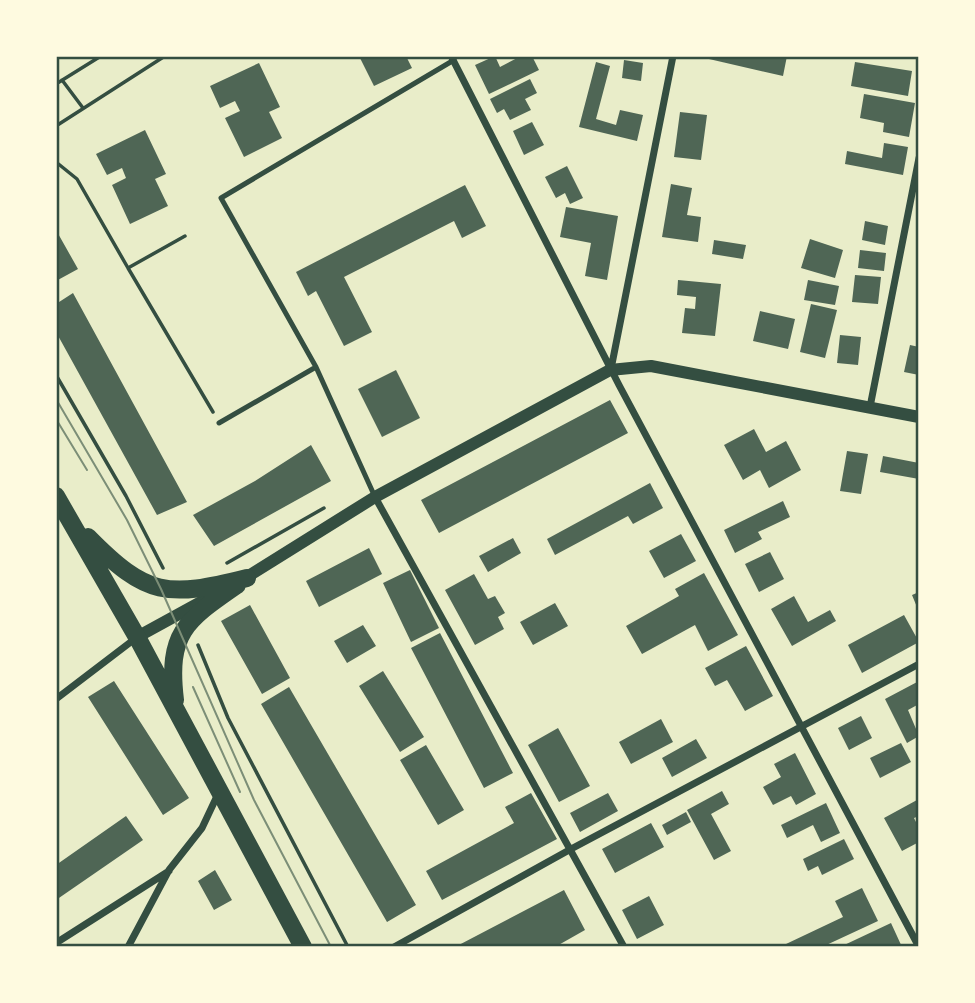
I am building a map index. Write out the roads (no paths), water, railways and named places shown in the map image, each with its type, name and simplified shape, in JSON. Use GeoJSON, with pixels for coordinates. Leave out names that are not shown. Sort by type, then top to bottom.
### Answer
{"type":"FeatureCollection","features":[{"type":"Feature","properties":{"kind":"main road"},"geometry":{"type":"LineString","coordinates":[[56,496],[137,638],[303,947]]}},
{"type":"Feature","properties":{"kind":"main road"},"geometry":{"type":"LineString","coordinates":[[69,519],[105,555],[148,585],[175,591],[199,589],[247,578]]}},
{"type":"Feature","properties":{"kind":"main road"},"geometry":{"type":"LineString","coordinates":[[176,711],[172,663],[180,633],[200,611],[247,578]]}},
{"type":"Feature","properties":{"kind":"street"},"geometry":{"type":"LineString","coordinates":[[610,370],[673,56]]}},
{"type":"Feature","properties":{"kind":"street"},"geometry":{"type":"LineString","coordinates":[[452,58],[610,370],[919,947]]}},
{"type":"Feature","properties":{"kind":"street"},"geometry":{"type":"LineString","coordinates":[[870,407],[919,158]]}},
{"type":"Feature","properties":{"kind":"street"},"geometry":{"type":"LineString","coordinates":[[56,699],[137,638],[173,616],[247,578],[375,497],[610,370],[650,366],[919,417]]}},
{"type":"Feature","properties":{"kind":"street"},"geometry":{"type":"LineString","coordinates":[[375,497],[624,947]]}},
{"type":"Feature","properties":{"kind":"street"},"geometry":{"type":"LineString","coordinates":[[394,947],[571,849],[919,664]]}},
{"type":"Feature","properties":{"kind":"street"},"geometry":{"type":"LineString","coordinates":[[128,947],[169,870],[202,828],[219,790]]}},
{"type":"Feature","properties":{"kind":"street"},"geometry":{"type":"LineString","coordinates":[[56,943],[169,870]]}},
{"type":"Feature","properties":{"kind":"lane"},"geometry":{"type":"LineString","coordinates":[[375,497],[316,367],[221,198],[452,58]]}},
{"type":"Feature","properties":{"kind":"lane"},"geometry":{"type":"LineString","coordinates":[[219,423],[316,367]]}},
{"type":"Feature","properties":{"kind":"tram line"},"geometry":{"type":"LineString","coordinates":[[56,399],[127,520],[161,589],[254,800],[331,947]]}},
{"type":"Feature","properties":{"kind":"tram line"},"geometry":{"type":"LineString","coordinates":[[56,419],[87,470]]}},
{"type":"Feature","properties":{"kind":"tram line"},"geometry":{"type":"LineString","coordinates":[[193,687],[240,792]]}}]}
